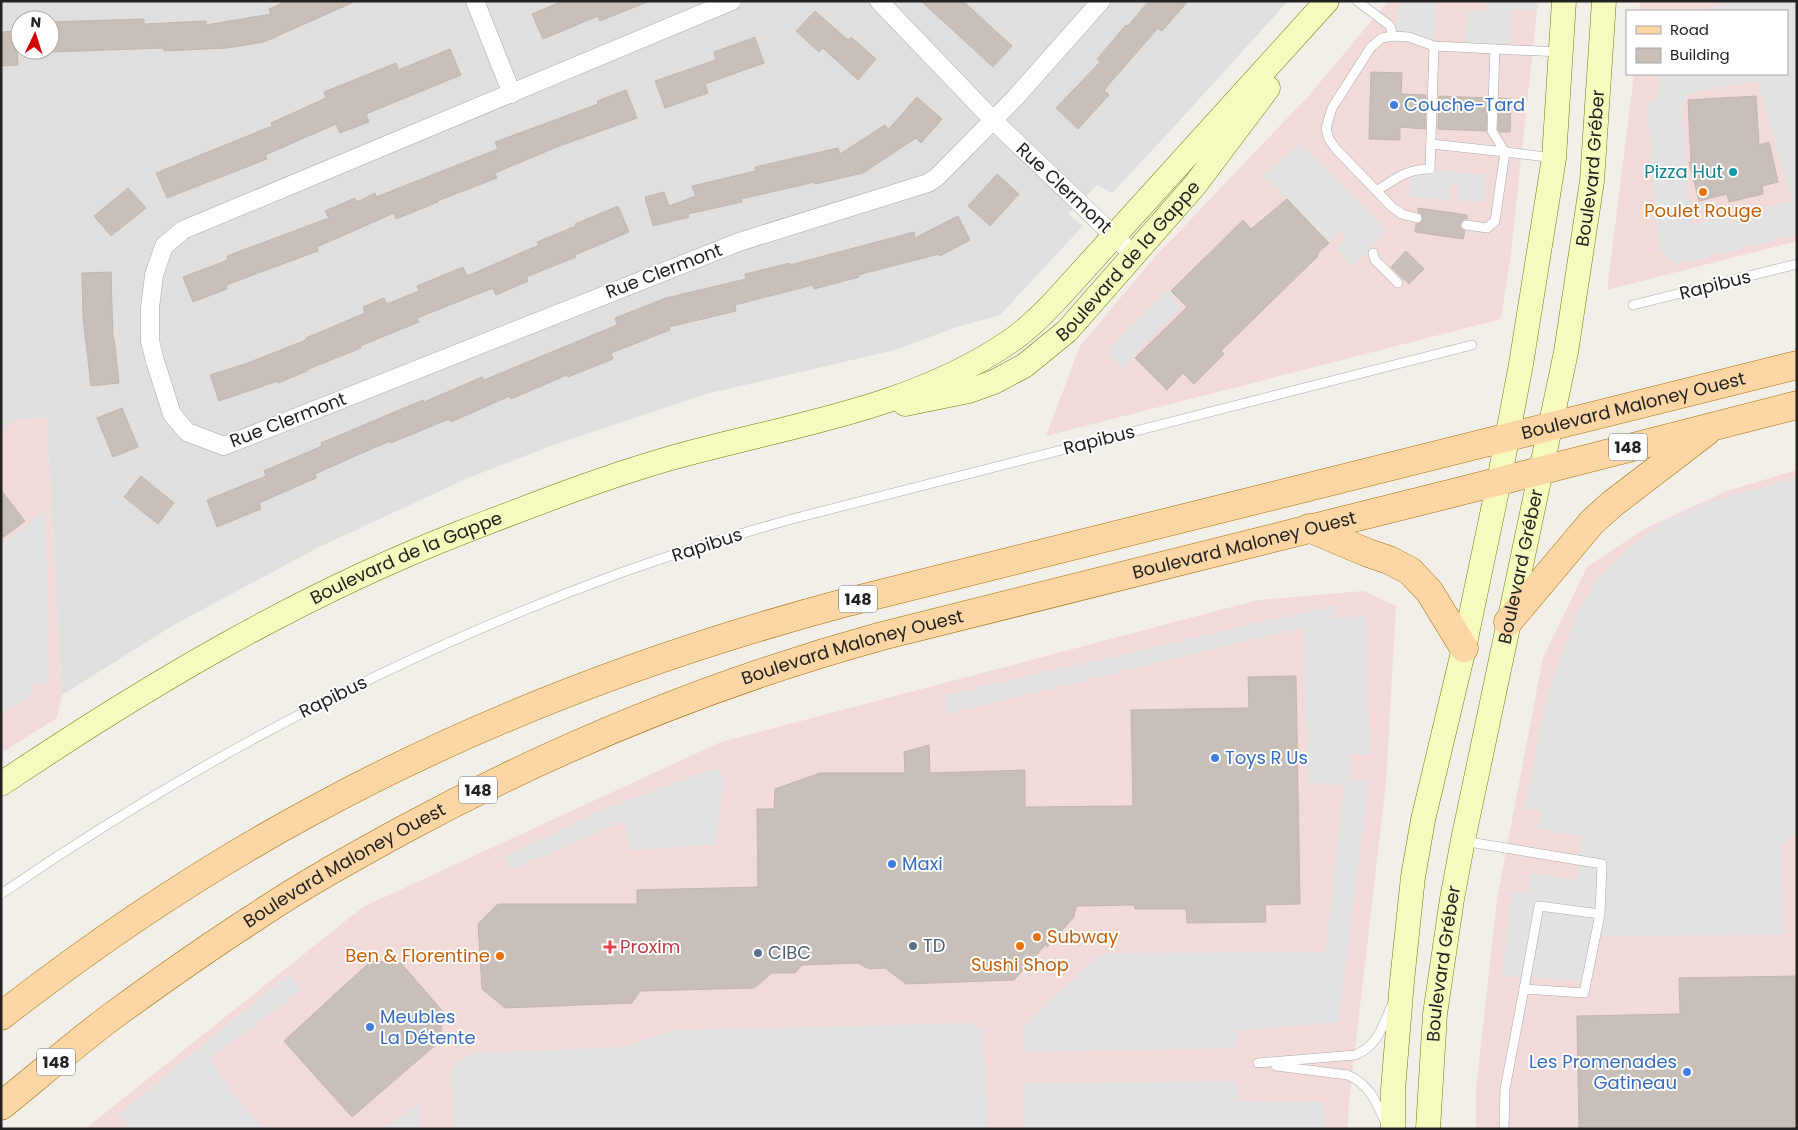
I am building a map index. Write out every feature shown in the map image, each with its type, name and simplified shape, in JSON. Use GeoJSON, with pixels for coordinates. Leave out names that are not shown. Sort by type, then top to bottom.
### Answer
{"type":"FeatureCollection","features":[{"type":"Feature","properties":{"kind":"main road","name":"Boulevard de la Gappe"},"geometry":{"type":"LineString","coordinates":[[1,784],[131,700],[210,652],[301,604],[406,556],[523,509],[642,467],[847,412],[930,383],[963,368],[1008,343],[1042,314],[1115,236],[1327,1]]}},
{"type":"Feature","properties":{"kind":"main road","name":"Boulevard de la Gappe"},"geometry":{"type":"LineString","coordinates":[[847,412],[901,405],[969,391],[994,382],[1015,372],[1067,331],[1195,185],[1334,1]]}},
{"type":"Feature","properties":{"kind":"main road","name":"Boulevard Gréber"},"geometry":{"type":"LineString","coordinates":[[1392,1129],[1393,1090],[1402,981],[1414,877],[1423,820],[1464,648],[1522,364],[1554,158],[1564,1]]}},
{"type":"Feature","properties":{"kind":"main road","name":"Boulevard Gréber"},"geometry":{"type":"LineString","coordinates":[[1428,1129],[1435,1014],[1462,840],[1566,352],[1591,189],[1604,1]]}},
{"type":"Feature","properties":{"kind":"main road","name":"Boulevard Maloney Ouest"},"geometry":{"type":"LineString","coordinates":[[1,1016],[142,913],[304,815],[438,748],[525,710],[597,682],[709,642],[813,611],[1797,365]]}},
{"type":"Feature","properties":{"kind":"main road","name":"Boulevard Maloney Ouest"},"geometry":{"type":"LineString","coordinates":[[1,1106],[110,1018],[266,910],[364,852],[468,795],[585,739],[728,683],[845,646],[1797,405]]}},
{"type":"Feature","properties":{"kind":"main road"},"geometry":{"type":"LineString","coordinates":[[1508,622],[1592,522],[1622,496],[1716,425]]}},
{"type":"Feature","properties":{"kind":"main road"},"geometry":{"type":"LineString","coordinates":[[1309,528],[1389,560],[1410,571],[1429,590],[1464,648]]}},
{"type":"Feature","properties":{"kind":"street"},"geometry":{"type":"LineString","coordinates":[[474,1],[512,94]]}},
{"type":"Feature","properties":{"kind":"street","name":"Rue Clermont"},"geometry":{"type":"LineString","coordinates":[[732,1],[182,230],[164,246],[154,276],[150,308],[150,341],[172,414],[187,432],[224,446],[739,242],[928,184],[938,177],[994,121]]}},
{"type":"Feature","properties":{"kind":"street","name":"Rue Clermont"},"geometry":{"type":"LineString","coordinates":[[879,1],[994,121],[1134,255]]}},
{"type":"Feature","properties":{"kind":"street"},"geometry":{"type":"LineString","coordinates":[[994,121],[1101,1]]}},
{"type":"Feature","properties":{"kind":"lane"},"geometry":{"type":"LineString","coordinates":[[1357,1],[1390,25],[1392,36]]}},
{"type":"Feature","properties":{"kind":"lane"},"geometry":{"type":"LineString","coordinates":[[1417,218],[1396,211],[1333,144],[1328,133],[1327,122],[1332,108],[1371,47],[1382,38],[1409,36],[1434,46],[1561,52]]}},
{"type":"Feature","properties":{"kind":"lane"},"geometry":{"type":"LineString","coordinates":[[1376,191],[1405,172],[1418,169],[1430,170],[1434,46]]}},
{"type":"Feature","properties":{"kind":"lane"},"geometry":{"type":"LineString","coordinates":[[1466,225],[1487,228],[1493,224],[1496,218],[1505,152],[1492,131],[1495,48]]}},
{"type":"Feature","properties":{"kind":"lane"},"geometry":{"type":"LineString","coordinates":[[1431,144],[1554,158]]}},
{"type":"Feature","properties":{"kind":"lane"},"geometry":{"type":"LineString","coordinates":[[1373,253],[1375,260],[1398,283]]}},
{"type":"Feature","properties":{"kind":"lane","name":"Rapibus"},"geometry":{"type":"LineString","coordinates":[[1633,305],[1797,264]]}},
{"type":"Feature","properties":{"kind":"lane","name":"Rapibus"},"geometry":{"type":"LineString","coordinates":[[1,894],[103,826],[195,771],[293,717],[462,636],[592,584],[690,550],[825,510],[1472,345]]}},
{"type":"Feature","properties":{"kind":"lane"},"geometry":{"type":"LineString","coordinates":[[1462,840],[1602,864],[1600,914],[1584,994],[1524,989]]}},
{"type":"Feature","properties":{"kind":"lane"},"geometry":{"type":"LineString","coordinates":[[1504,1129],[1505,1089],[1539,906],[1600,914]]}},
{"type":"Feature","properties":{"kind":"lane"},"geometry":{"type":"LineString","coordinates":[[1388,1129],[1376,1100],[1359,1080],[1348,1075],[1258,1064],[1355,1054],[1368,1048],[1377,1038],[1402,981]]}},
{"type":"Feature","properties":{"kind":"shaded area"},"geometry":{"type":"Polygon","coordinates":[[[1,1],[889,1],[891,3],[893,1],[1288,1],[1112,193],[1097,185],[1068,214],[1083,226],[1000,315],[957,327],[895,350],[706,394],[556,444],[468,478],[317,548],[172,626],[62,695],[46,418],[15,420],[1,431],[1,1]]]}},
{"type":"Feature","properties":{"kind":"shaded area"},"geometry":{"type":"Polygon","coordinates":[[[1388,1],[1538,1],[1511,253],[1501,319],[1046,436],[1080,346],[1154,258],[1312,92],[1388,1]]]}},
{"type":"Feature","properties":{"kind":"shaded area"},"geometry":{"type":"Polygon","coordinates":[[[1398,1],[1436,2],[1434,46],[1395,36],[1398,1]]]}},
{"type":"Feature","properties":{"kind":"shaded area"},"geometry":{"type":"Polygon","coordinates":[[[1487,1],[1538,1],[1537,11],[1512,9],[1510,49],[1465,47],[1467,11],[1486,11],[1487,1]]]}},
{"type":"Feature","properties":{"kind":"shaded area"},"geometry":{"type":"Polygon","coordinates":[[[1640,1],[1797,1],[1797,241],[1607,290],[1634,75],[1788,75],[1788,10],[1639,10],[1640,1]]]}},
{"type":"Feature","properties":{"kind":"shaded area"},"geometry":{"type":"Polygon","coordinates":[[[1736,1],[1797,1],[1797,235],[1677,265],[1659,250],[1647,104],[1658,95],[1659,75],[1788,75],[1788,10],[1702,10],[1736,1]],[[1757,80],[1690,94],[1681,104],[1691,225],[1792,201],[1757,80]]]}},
{"type":"Feature","properties":{"kind":"shaded area"},"geometry":{"type":"Polygon","coordinates":[[[1300,143],[1387,230],[1352,267],[1336,248],[1346,237],[1341,231],[1329,243],[1262,176],[1300,143]]]}},
{"type":"Feature","properties":{"kind":"shaded area"},"geometry":{"type":"Polygon","coordinates":[[[1430,169],[1486,175],[1484,202],[1457,200],[1458,188],[1454,184],[1450,186],[1449,200],[1409,197],[1410,171],[1430,169]]]}},
{"type":"Feature","properties":{"kind":"shaded area"},"geometry":{"type":"Polygon","coordinates":[[[1168,289],[1173,292],[1171,297],[1182,307],[1142,346],[1124,369],[1107,353],[1122,334],[1168,289]]]}},
{"type":"Feature","properties":{"kind":"shaded area"},"geometry":{"type":"Polygon","coordinates":[[[46,418],[62,695],[57,718],[1,753],[1,431],[15,420],[46,418]]]}},
{"type":"Feature","properties":{"kind":"shaded area","name":"Les Promenades Gatineau"},"geometry":{"type":"Polygon","coordinates":[[[1797,470],[1797,1129],[1476,1129],[1476,1090],[1497,899],[1543,658],[1587,567],[1644,529],[1727,491],[1797,470]]]}},
{"type":"Feature","properties":{"kind":"shaded area","name":"Les Promenades Gatineau"},"geometry":{"type":"Polygon","coordinates":[[[1797,477],[1797,832],[1781,846],[1784,935],[1590,936],[1586,981],[1502,976],[1512,891],[1528,893],[1530,873],[1577,880],[1582,837],[1537,828],[1541,811],[1525,808],[1542,719],[1552,680],[1580,606],[1598,578],[1630,546],[1664,522],[1705,503],[1797,477]]]}},
{"type":"Feature","properties":{"kind":"shaded area"},"geometry":{"type":"Polygon","coordinates":[[[46,510],[47,685],[34,683],[29,697],[1,713],[1,544],[46,510]]]}},
{"type":"Feature","properties":{"kind":"shaded area"},"geometry":{"type":"Polygon","coordinates":[[[1363,591],[1396,606],[1386,783],[1349,1101],[1348,1129],[85,1129],[363,907],[721,742],[1258,600],[1363,591]]]}},
{"type":"Feature","properties":{"kind":"shaded area"},"geometry":{"type":"Polygon","coordinates":[[[1336,605],[1337,618],[1366,615],[1370,755],[1351,754],[1351,780],[1369,780],[1339,1022],[1237,1031],[1235,1048],[1023,1052],[1022,1027],[1101,953],[1325,952],[1344,785],[1308,783],[1303,628],[946,714],[945,695],[1336,605]]]}},
{"type":"Feature","properties":{"kind":"shaded area"},"geometry":{"type":"Polygon","coordinates":[[[718,767],[724,781],[716,845],[632,850],[623,821],[512,870],[504,857],[607,808],[718,767]]]}},
{"type":"Feature","properties":{"kind":"shaded area"},"geometry":{"type":"Polygon","coordinates":[[[288,974],[301,990],[210,1059],[236,1097],[264,1129],[195,1129],[194,1127],[192,1129],[131,1129],[119,1114],[288,974]]]}},
{"type":"Feature","properties":{"kind":"shaded area"},"geometry":{"type":"Polygon","coordinates":[[[972,1023],[984,1032],[988,1129],[453,1129],[451,1068],[469,1053],[624,1047],[673,1030],[972,1023]]]}},
{"type":"Feature","properties":{"kind":"shaded area"},"geometry":{"type":"Polygon","coordinates":[[[1236,1081],[1237,1101],[1324,1102],[1325,1129],[1023,1129],[1023,1083],[1236,1081]]]}},
{"type":"Feature","properties":{"kind":"shaded area"},"geometry":{"type":"Polygon","coordinates":[[[420,1103],[420,1129],[382,1129],[420,1103]]]}},
{"type":"Feature","properties":{"kind":"building"},"geometry":{"type":"Polygon","coordinates":[[[287,1],[356,1],[264,42],[227,48],[164,51],[164,48],[60,52],[60,22],[144,19],[144,24],[206,21],[206,25],[271,14],[269,9],[287,1]]]}},
{"type":"Feature","properties":{"kind":"building"},"geometry":{"type":"Polygon","coordinates":[[[563,1],[647,2],[600,21],[598,16],[543,39],[532,14],[563,1]]]}},
{"type":"Feature","properties":{"kind":"building"},"geometry":{"type":"Polygon","coordinates":[[[921,1],[963,1],[1012,46],[993,67],[921,1]]]}},
{"type":"Feature","properties":{"kind":"building"},"geometry":{"type":"Polygon","coordinates":[[[1149,1],[1188,1],[1162,31],[1158,28],[1104,90],[1109,95],[1078,129],[1056,108],[1100,62],[1097,59],[1149,1]]]}},
{"type":"Feature","properties":{"kind":"building"},"geometry":{"type":"Polygon","coordinates":[[[815,11],[848,40],[851,37],[876,59],[858,80],[823,48],[819,52],[796,31],[815,11]]]}},
{"type":"Feature","properties":{"kind":"building"},"geometry":{"type":"Polygon","coordinates":[[[10,31],[10,60],[18,60],[18,65],[1,66],[1,32],[10,31]]]}},
{"type":"Feature","properties":{"kind":"building"},"geometry":{"type":"Polygon","coordinates":[[[755,37],[764,63],[705,84],[708,93],[665,108],[655,81],[716,60],[714,52],[755,37]]]}},
{"type":"Feature","properties":{"kind":"building"},"geometry":{"type":"Polygon","coordinates":[[[450,49],[461,75],[366,114],[369,122],[340,133],[336,124],[265,155],[267,159],[167,198],[156,173],[272,126],[271,123],[326,98],[324,92],[396,63],[398,70],[450,49]]]}},
{"type":"Feature","properties":{"kind":"building"},"geometry":{"type":"Polygon","coordinates":[[[1371,72],[1402,73],[1401,94],[1426,95],[1425,129],[1400,127],[1400,140],[1369,139],[1371,72]]]}},
{"type":"Feature","properties":{"kind":"building"},"geometry":{"type":"Polygon","coordinates":[[[626,90],[637,118],[557,147],[495,173],[497,178],[396,219],[394,213],[317,247],[318,251],[226,285],[227,289],[193,302],[183,277],[228,260],[227,256],[329,218],[325,211],[355,198],[357,202],[375,193],[376,197],[498,149],[495,142],[598,104],[597,101],[626,90]]]}},
{"type":"Feature","properties":{"kind":"building"},"geometry":{"type":"Polygon","coordinates":[[[1439,96],[1487,98],[1486,131],[1438,129],[1439,96]]]}},
{"type":"Feature","properties":{"kind":"building"},"geometry":{"type":"Polygon","coordinates":[[[1756,96],[1759,145],[1769,142],[1778,182],[1762,186],[1763,194],[1729,202],[1727,194],[1699,201],[1689,162],[1691,162],[1688,100],[1756,96]]]}},
{"type":"Feature","properties":{"kind":"building"},"geometry":{"type":"Polygon","coordinates":[[[917,97],[942,119],[921,143],[916,138],[863,173],[741,199],[742,202],[688,214],[689,217],[653,226],[645,197],[664,192],[669,206],[696,196],[692,186],[756,171],[755,167],[838,148],[840,154],[885,125],[888,130],[917,97]]]}},
{"type":"Feature","properties":{"kind":"building"},"geometry":{"type":"Polygon","coordinates":[[[1499,98],[1511,99],[1510,132],[1500,132],[1498,129],[1499,98]]]}},
{"type":"Feature","properties":{"kind":"building"},"geometry":{"type":"Polygon","coordinates":[[[997,174],[1019,194],[990,226],[968,206],[997,174]]]}},
{"type":"Feature","properties":{"kind":"building"},"geometry":{"type":"Polygon","coordinates":[[[128,188],[146,208],[111,236],[94,216],[128,188]]]}},
{"type":"Feature","properties":{"kind":"building"},"geometry":{"type":"Polygon","coordinates":[[[1287,199],[1329,243],[1221,351],[1224,354],[1194,384],[1183,373],[1167,390],[1135,358],[1187,307],[1171,291],[1243,220],[1251,229],[1287,199]]]}},
{"type":"Feature","properties":{"kind":"building"},"geometry":{"type":"Polygon","coordinates":[[[618,206],[629,232],[575,255],[576,257],[526,277],[528,281],[496,295],[493,288],[417,318],[419,322],[278,383],[278,381],[219,401],[210,375],[245,364],[306,340],[306,338],[365,313],[363,307],[384,298],[387,304],[419,291],[417,286],[463,267],[467,276],[539,245],[537,242],[618,206]]]}},
{"type":"Feature","properties":{"kind":"building"},"geometry":{"type":"Polygon","coordinates":[[[1418,208],[1467,215],[1467,219],[1463,219],[1460,224],[1460,228],[1465,231],[1463,239],[1415,232],[1416,224],[1421,223],[1423,219],[1422,214],[1418,212],[1418,208]]]}},
{"type":"Feature","properties":{"kind":"building"},"geometry":{"type":"Polygon","coordinates":[[[958,216],[970,240],[940,256],[939,254],[858,275],[859,277],[814,289],[813,285],[735,305],[736,311],[669,327],[670,330],[611,353],[613,359],[568,377],[567,375],[511,399],[510,396],[451,422],[449,419],[391,443],[390,441],[353,457],[315,474],[316,478],[259,503],[261,509],[217,527],[207,500],[266,476],[264,471],[322,446],[321,443],[423,400],[424,402],[482,377],[484,380],[617,325],[615,318],[666,298],[746,279],[745,274],[790,263],[790,265],[914,232],[915,238],[958,216]]]}},
{"type":"Feature","properties":{"kind":"building"},"geometry":{"type":"Polygon","coordinates":[[[1406,251],[1424,269],[1409,284],[1391,267],[1406,251]]]}},
{"type":"Feature","properties":{"kind":"building"},"geometry":{"type":"Polygon","coordinates":[[[111,272],[113,338],[119,383],[91,386],[83,317],[82,273],[111,272]]]}},
{"type":"Feature","properties":{"kind":"building"},"geometry":{"type":"Polygon","coordinates":[[[122,408],[138,447],[113,457],[97,418],[122,408]]]}},
{"type":"Feature","properties":{"kind":"building"},"geometry":{"type":"Polygon","coordinates":[[[141,476],[174,503],[158,524],[124,497],[141,476]]]}},
{"type":"Feature","properties":{"kind":"building"},"geometry":{"type":"Polygon","coordinates":[[[1,490],[25,521],[1,539],[1,490]]]}},
{"type":"Feature","properties":{"kind":"building"},"geometry":{"type":"Polygon","coordinates":[[[1296,676],[1300,904],[1265,905],[1266,922],[1187,923],[1186,909],[1135,909],[1134,905],[1076,906],[1074,917],[1047,947],[1047,943],[1014,980],[906,984],[885,968],[869,969],[858,963],[802,965],[795,973],[772,973],[754,988],[640,991],[632,1003],[505,1008],[482,989],[478,924],[498,904],[637,904],[637,890],[758,887],[757,809],[774,809],[775,789],[820,773],[905,773],[904,752],[929,745],[930,773],[1025,770],[1025,807],[1133,806],[1131,710],[1249,708],[1248,677],[1296,676]]]}},
{"type":"Feature","properties":{"kind":"building","name":"Meubles La Détente"},"geometry":{"type":"Polygon","coordinates":[[[371,961],[401,963],[444,1013],[439,1042],[352,1117],[284,1041],[371,961]]]}},
{"type":"Feature","properties":{"kind":"building","name":"Les Promenades Gatineau"},"geometry":{"type":"Polygon","coordinates":[[[1797,976],[1797,1129],[1579,1129],[1577,1016],[1680,1014],[1679,978],[1797,976]]]}},
{"type":"Feature","properties":{"kind":"place","name":"Couche-Tard"},"geometry":{"type":"Point","coordinates":[1394,105]}},
{"type":"Feature","properties":{"kind":"place","name":"Pizza Hut"},"geometry":{"type":"Point","coordinates":[1733,172]}},
{"type":"Feature","properties":{"kind":"place","name":"Poulet Rouge"},"geometry":{"type":"Point","coordinates":[1703,192]}},
{"type":"Feature","properties":{"kind":"place","name":"Toys R Us"},"geometry":{"type":"Point","coordinates":[1215,758]}},
{"type":"Feature","properties":{"kind":"place","name":"Maxi"},"geometry":{"type":"Point","coordinates":[892,864]}},
{"type":"Feature","properties":{"kind":"place","name":"Subway"},"geometry":{"type":"Point","coordinates":[1037,937]}},
{"type":"Feature","properties":{"kind":"place","name":"TD"},"geometry":{"type":"Point","coordinates":[913,946]}},
{"type":"Feature","properties":{"kind":"place","name":"Sushi Shop"},"geometry":{"type":"Point","coordinates":[1020,946]}},
{"type":"Feature","properties":{"kind":"place","name":"Proxim"},"geometry":{"type":"Point","coordinates":[610,947]}},
{"type":"Feature","properties":{"kind":"place","name":"CIBC"},"geometry":{"type":"Point","coordinates":[758,953]}},
{"type":"Feature","properties":{"kind":"place","name":"Ben & Florentine"},"geometry":{"type":"Point","coordinates":[500,956]}},
{"type":"Feature","properties":{"kind":"place","name":"Meubles La Détente"},"geometry":{"type":"Point","coordinates":[370,1027]}},
{"type":"Feature","properties":{"kind":"place","name":"Les Promenades Gatineau"},"geometry":{"type":"Point","coordinates":[1687,1072]}}]}
